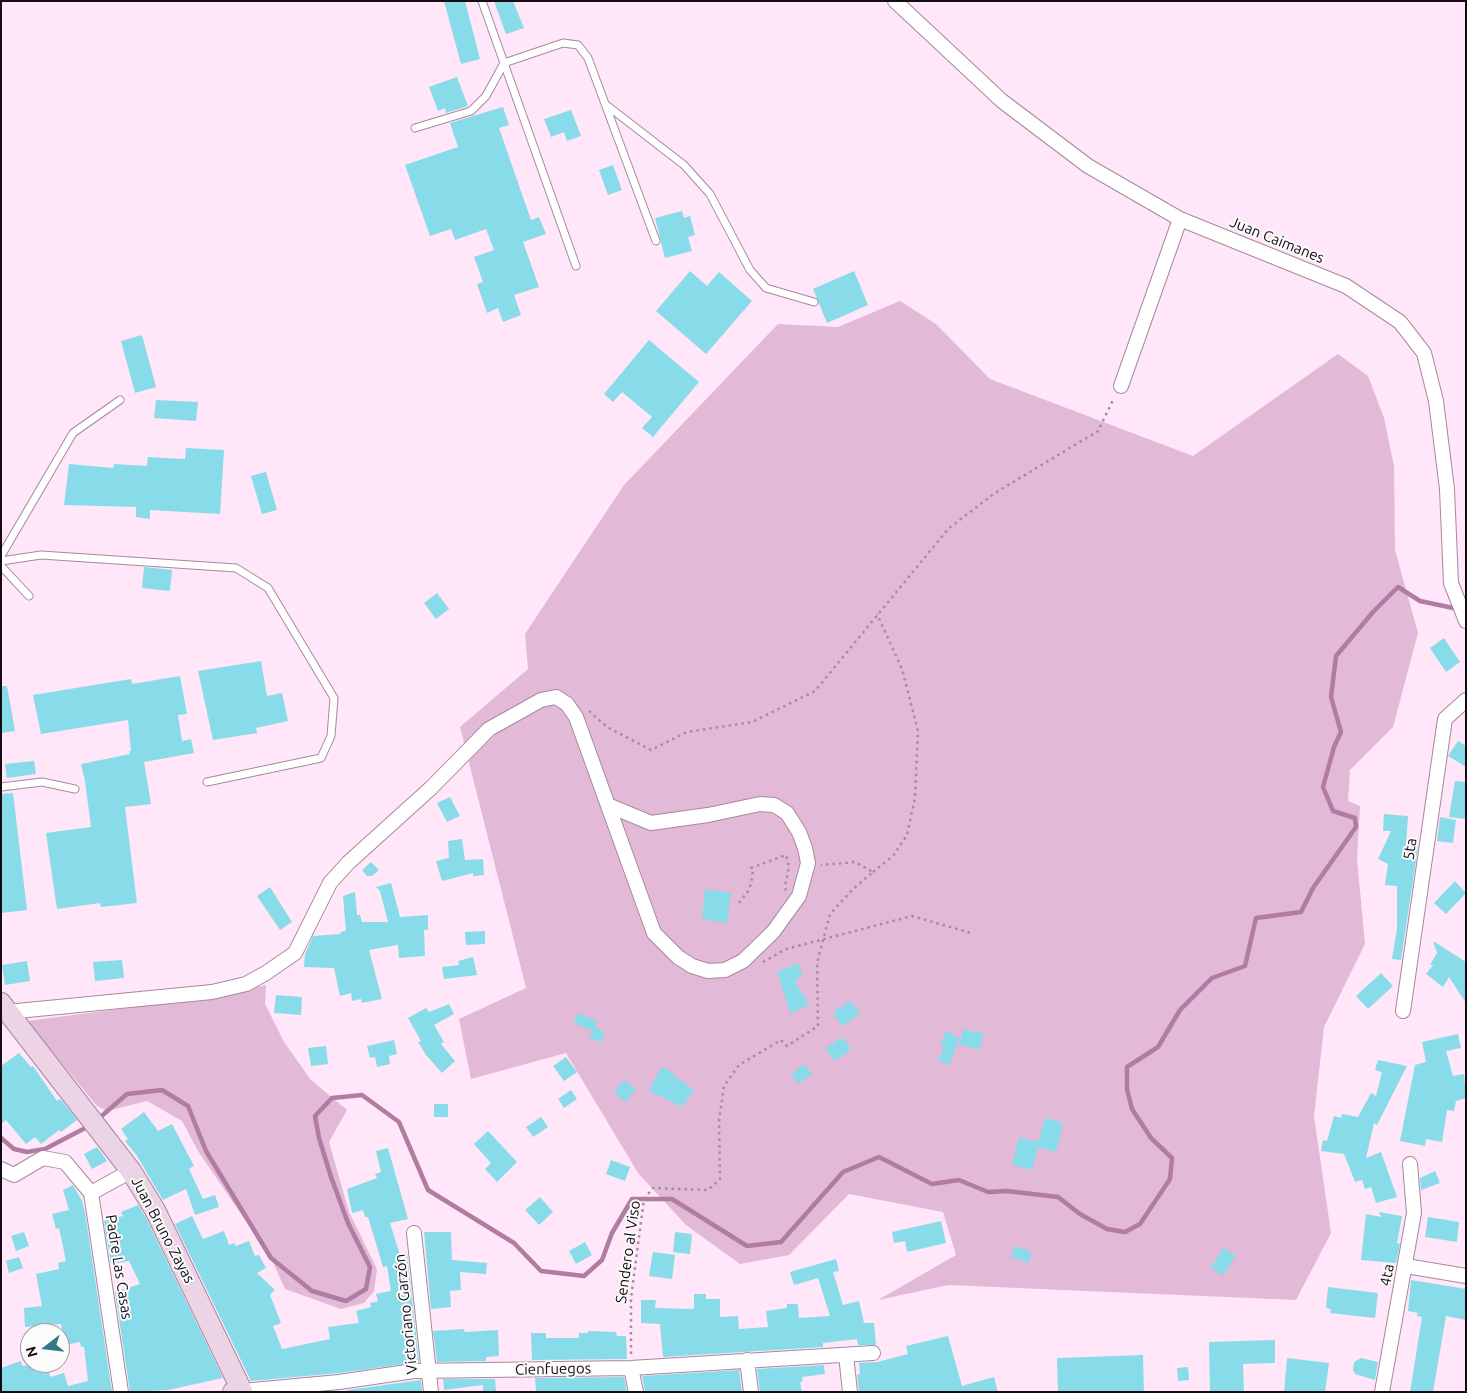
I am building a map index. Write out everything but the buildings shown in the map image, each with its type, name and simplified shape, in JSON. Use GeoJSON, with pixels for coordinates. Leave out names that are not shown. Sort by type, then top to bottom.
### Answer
{"type":"FeatureCollection","features":[{"type":"Feature","properties":{"kind":"street","name":"Juan Caimanes"},"geometry":{"type":"LineString","coordinates":[[895,1],[1002,101],[1088,166],[1180,219],[1346,286],[1400,322],[1424,353],[1436,401],[1447,489],[1451,583],[1466,621]]}},
{"type":"Feature","properties":{"kind":"street"},"geometry":{"type":"LineString","coordinates":[[1121,386],[1180,219]]}},
{"type":"Feature","properties":{"kind":"street"},"geometry":{"type":"LineString","coordinates":[[4,1008],[212,992],[246,984],[266,973],[295,953],[330,883],[348,862],[430,788],[489,728],[541,700],[556,697],[567,704],[576,717],[593,767],[610,806],[654,933],[678,957],[692,966],[708,972],[725,970],[743,961],[773,932],[795,901],[805,879],[808,863],[799,832],[787,813],[774,805],[760,804],[708,815],[651,823],[610,806]]}},
{"type":"Feature","properties":{"kind":"street","name":"5ta"},"geometry":{"type":"LineString","coordinates":[[1403,1011],[1445,719],[1466,700]]}},
{"type":"Feature","properties":{"kind":"street","name":"Juan Bruno Zayas"},"geometry":{"type":"LineString","coordinates":[[4,1008],[131,1170],[185,1270],[238,1391]]}},
{"type":"Feature","properties":{"kind":"street"},"geometry":{"type":"LineString","coordinates":[[1,1169],[14,1175],[43,1158],[65,1162],[91,1193],[131,1170]]}},
{"type":"Feature","properties":{"kind":"street","name":"4ta"},"geometry":{"type":"LineString","coordinates":[[1382,1392],[1414,1213],[1410,1164]]}},
{"type":"Feature","properties":{"kind":"street","name":"Padre Las Casas"},"geometry":{"type":"LineString","coordinates":[[91,1193],[121,1392]]}},
{"type":"Feature","properties":{"kind":"street","name":"Victoriano Garzón"},"geometry":{"type":"LineString","coordinates":[[414,1234],[427,1371],[431,1392]]}},
{"type":"Feature","properties":{"kind":"street"},"geometry":{"type":"LineString","coordinates":[[1406,1266],[1466,1276]]}},
{"type":"Feature","properties":{"kind":"street","name":"Cienfuegos"},"geometry":{"type":"LineString","coordinates":[[238,1391],[340,1387],[427,1371],[631,1368],[873,1353]]}},
{"type":"Feature","properties":{"kind":"street"},"geometry":{"type":"LineString","coordinates":[[846,1355],[850,1392]]}},
{"type":"Feature","properties":{"kind":"street"},"geometry":{"type":"LineString","coordinates":[[747,1360],[751,1392]]}},
{"type":"Feature","properties":{"kind":"street"},"geometry":{"type":"LineString","coordinates":[[631,1368],[636,1392]]}},
{"type":"Feature","properties":{"kind":"lane"},"geometry":{"type":"LineString","coordinates":[[482,1],[576,266]]}},
{"type":"Feature","properties":{"kind":"lane"},"geometry":{"type":"LineString","coordinates":[[415,128],[471,111],[486,96],[504,63],[563,43],[578,45],[588,58],[656,241]]}},
{"type":"Feature","properties":{"kind":"lane"},"geometry":{"type":"LineString","coordinates":[[605,104],[684,165],[710,194],[750,270],[766,288],[814,302]]}},
{"type":"Feature","properties":{"kind":"lane"},"geometry":{"type":"LineString","coordinates":[[1,556],[73,433],[120,400]]}},
{"type":"Feature","properties":{"kind":"lane"},"geometry":{"type":"LineString","coordinates":[[1,562],[41,554],[236,568],[268,588],[334,698],[331,736],[321,758],[207,782]]}},
{"type":"Feature","properties":{"kind":"lane"},"geometry":{"type":"LineString","coordinates":[[1,566],[29,596]]}},
{"type":"Feature","properties":{"kind":"lane"},"geometry":{"type":"LineString","coordinates":[[1,787],[42,782],[76,789]]}},
{"type":"Feature","properties":{"kind":"path"},"geometry":{"type":"LineString","coordinates":[[585,708],[607,727],[651,750],[687,732],[752,722],[815,691],[877,614],[904,585],[948,528],[1011,483],[1098,431],[1121,386]]}},
{"type":"Feature","properties":{"kind":"path","name":"Sendero al Viso"},"geometry":{"type":"LineString","coordinates":[[631,1368],[631,1298],[644,1199],[652,1188],[708,1190],[720,1179],[719,1121],[724,1086],[739,1065],[781,1040],[787,1046],[818,1026],[817,963],[830,914],[853,889],[893,856],[907,835],[915,798],[918,731],[902,669],[877,614]]}},
{"type":"Feature","properties":{"kind":"path"},"geometry":{"type":"LineString","coordinates":[[739,903],[749,890],[753,875],[751,868],[786,855],[789,867],[785,886],[787,894],[795,901]]}},
{"type":"Feature","properties":{"kind":"path"},"geometry":{"type":"LineString","coordinates":[[808,863],[825,865],[855,862],[873,872]]}},
{"type":"Feature","properties":{"kind":"path"},"geometry":{"type":"LineString","coordinates":[[760,964],[786,949],[865,930],[912,916],[971,933]]}},
{"type":"Feature","properties":{"kind":"shaded area"},"geometry":{"type":"Polygon","coordinates":[[[900,301],[936,324],[990,379],[1193,456],[1338,354],[1368,376],[1384,418],[1394,466],[1395,550],[1418,633],[1393,727],[1350,770],[1348,801],[1360,806],[1357,859],[1365,944],[1324,1027],[1314,1116],[1331,1233],[1296,1300],[948,1285],[878,1300],[956,1255],[943,1212],[849,1194],[789,1255],[740,1264],[686,1225],[638,1173],[566,1053],[471,1079],[459,1019],[526,988],[460,727],[528,669],[525,634],[624,485],[778,324],[838,327],[900,301]]]}},
{"type":"Feature","properties":{"kind":"shaded area"},"geometry":{"type":"Polygon","coordinates":[[[266,985],[265,1004],[284,1042],[311,1080],[347,1110],[329,1142],[349,1212],[377,1269],[374,1291],[364,1303],[341,1309],[285,1289],[271,1258],[198,1151],[182,1121],[147,1101],[107,1111],[97,1106],[27,1021],[214,997],[266,985]]]}},
{"type":"Feature","properties":{"kind":"waterway"},"geometry":{"type":"LineString","coordinates":[[97,1120],[127,1094],[162,1090],[188,1106],[206,1151],[271,1258],[312,1291],[346,1301],[366,1289],[370,1267],[348,1223],[331,1177],[319,1138],[315,1116],[332,1098],[362,1095],[399,1122],[428,1190],[514,1243],[541,1271],[584,1276],[602,1260],[612,1233],[632,1199],[672,1199],[747,1246],[781,1242],[843,1172],[879,1157],[932,1184],[959,1180],[988,1192],[1007,1191],[1058,1197],[1080,1214],[1107,1229],[1125,1232],[1140,1224],[1170,1179],[1172,1158],[1151,1138],[1132,1109],[1127,1089],[1127,1067],[1158,1047],[1180,1010],[1212,978],[1245,966],[1256,918],[1301,912],[1313,888],[1356,827],[1355,818],[1333,811],[1323,787],[1334,747],[1341,732],[1331,697],[1336,656],[1373,612],[1398,587],[1420,601],[1458,609]]}},
{"type":"Feature","properties":{"kind":"waterway"},"geometry":{"type":"LineString","coordinates":[[1,1138],[14,1149],[27,1152],[45,1149],[89,1126]]}}]}
